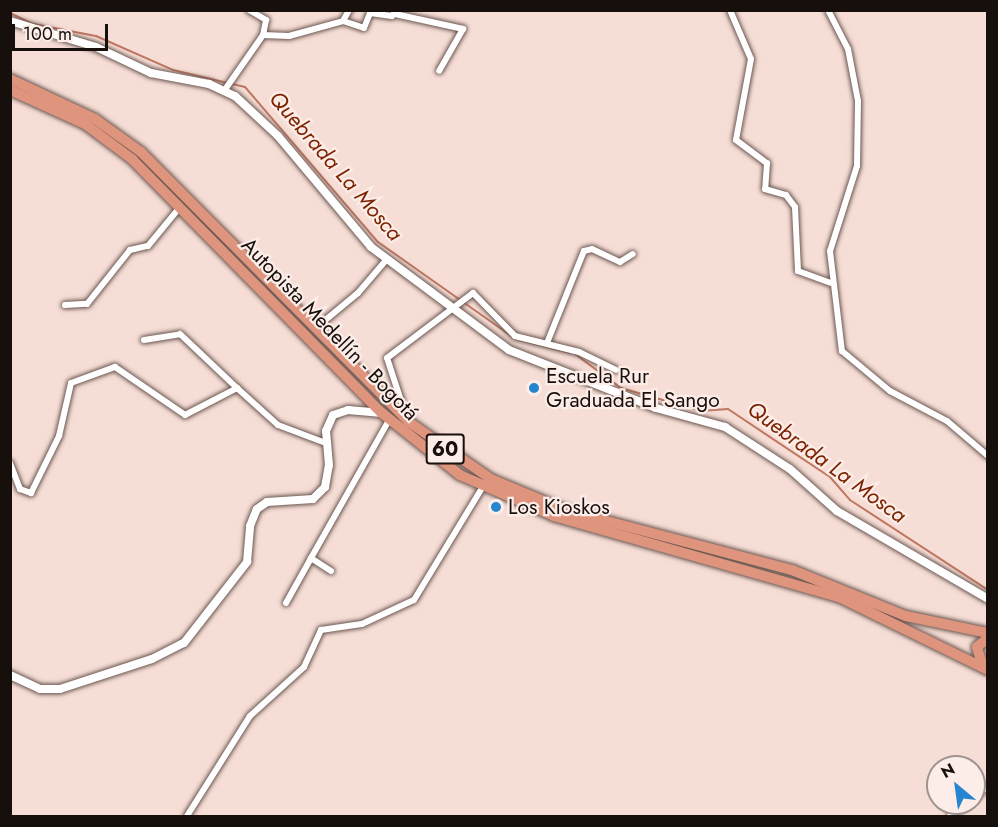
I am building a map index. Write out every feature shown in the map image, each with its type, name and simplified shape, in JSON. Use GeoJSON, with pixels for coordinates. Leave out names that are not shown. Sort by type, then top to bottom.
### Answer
{"type":"FeatureCollection","features":[{"type":"Feature","properties":{"kind":"highway","name":"Autopista Medellín - Bogotá"},"geometry":{"type":"LineString","coordinates":[[10,80],[95,119],[141,152],[409,422],[491,479],[564,510],[792,570],[906,616],[987,635]]}},
{"type":"Feature","properties":{"kind":"highway","name":"Autopista Medellín - Bogotá"},"geometry":{"type":"LineString","coordinates":[[10,90],[99,133],[181,206],[386,416],[482,488],[547,514],[839,597],[987,669]]}},
{"type":"Feature","properties":{"kind":"highway"},"geometry":{"type":"LineString","coordinates":[[987,635],[976,655],[987,669]]}},
{"type":"Feature","properties":{"kind":"street"},"geometry":{"type":"LineString","coordinates":[[226,88],[263,34],[266,20],[249,10]]}},
{"type":"Feature","properties":{"kind":"street"},"geometry":{"type":"LineString","coordinates":[[343,21],[349,10]]}},
{"type":"Feature","properties":{"kind":"street"},"geometry":{"type":"LineString","coordinates":[[730,10],[751,59],[736,140],[767,163],[765,189],[786,195],[795,207],[798,271],[831,283]]}},
{"type":"Feature","properties":{"kind":"street"},"geometry":{"type":"LineString","coordinates":[[828,10],[855,78],[859,136],[857,166],[835,222],[831,283],[846,359],[890,391],[947,421],[987,456]]}},
{"type":"Feature","properties":{"kind":"street"},"geometry":{"type":"LineString","coordinates":[[263,34],[289,36],[343,21],[364,28],[370,13],[396,12],[463,29],[439,71]]}},
{"type":"Feature","properties":{"kind":"street"},"geometry":{"type":"LineString","coordinates":[[10,21],[96,47],[151,73],[226,88],[278,136],[357,234],[387,259],[457,306],[515,354],[656,408],[725,427],[790,469],[837,512],[987,600]]}},
{"type":"Feature","properties":{"kind":"street"},"geometry":{"type":"LineString","coordinates":[[65,305],[87,304],[130,250],[148,246],[181,206]]}},
{"type":"Feature","properties":{"kind":"street"},"geometry":{"type":"LineString","coordinates":[[547,343],[584,251],[592,249],[620,262],[633,254]]}},
{"type":"Feature","properties":{"kind":"street"},"geometry":{"type":"LineString","coordinates":[[317,327],[358,293],[387,259]]}},
{"type":"Feature","properties":{"kind":"street"},"geometry":{"type":"LineString","coordinates":[[409,422],[387,358],[473,293],[515,336],[547,343],[616,370]]}},
{"type":"Feature","properties":{"kind":"street"},"geometry":{"type":"LineString","coordinates":[[144,340],[180,334],[277,425],[326,443]]}},
{"type":"Feature","properties":{"kind":"street"},"geometry":{"type":"LineString","coordinates":[[10,463],[20,489],[29,494],[59,436],[71,383],[81,377],[119,368],[185,416],[237,388]]}},
{"type":"Feature","properties":{"kind":"street"},"geometry":{"type":"LineString","coordinates":[[10,675],[40,689],[60,689],[152,659],[184,643],[216,594],[247,562],[249,526],[257,509],[267,502],[313,499],[325,488],[327,424],[337,413],[386,416],[286,603]]}},
{"type":"Feature","properties":{"kind":"street"},"geometry":{"type":"LineString","coordinates":[[187,816],[250,716],[304,667],[321,630],[362,624],[414,600],[482,488]]}},
{"type":"Feature","properties":{"kind":"street"},"geometry":{"type":"LineString","coordinates":[[311,558],[331,571]]}},
{"type":"Feature","properties":{"kind":"waterway","name":"Quebrada La Mosca"},"geometry":{"type":"LineString","coordinates":[[10,13],[33,24],[96,36],[173,70],[245,87],[378,242],[514,338]]}},
{"type":"Feature","properties":{"kind":"waterway","name":"Quebrada La Mosca"},"geometry":{"type":"LineString","coordinates":[[520,340],[570,353]]}},
{"type":"Feature","properties":{"kind":"waterway","name":"Quebrada La Mosca"},"geometry":{"type":"LineString","coordinates":[[575,354],[621,388],[701,411],[728,409],[830,477],[850,500],[988,590]]}},
{"type":"Feature","properties":{"kind":"place","name":"Escuela Rur Graduada El Sango"},"geometry":{"type":"Point","coordinates":[534,388]}},
{"type":"Feature","properties":{"kind":"place","name":"Los Kioskos"},"geometry":{"type":"Point","coordinates":[496,507]}}]}
